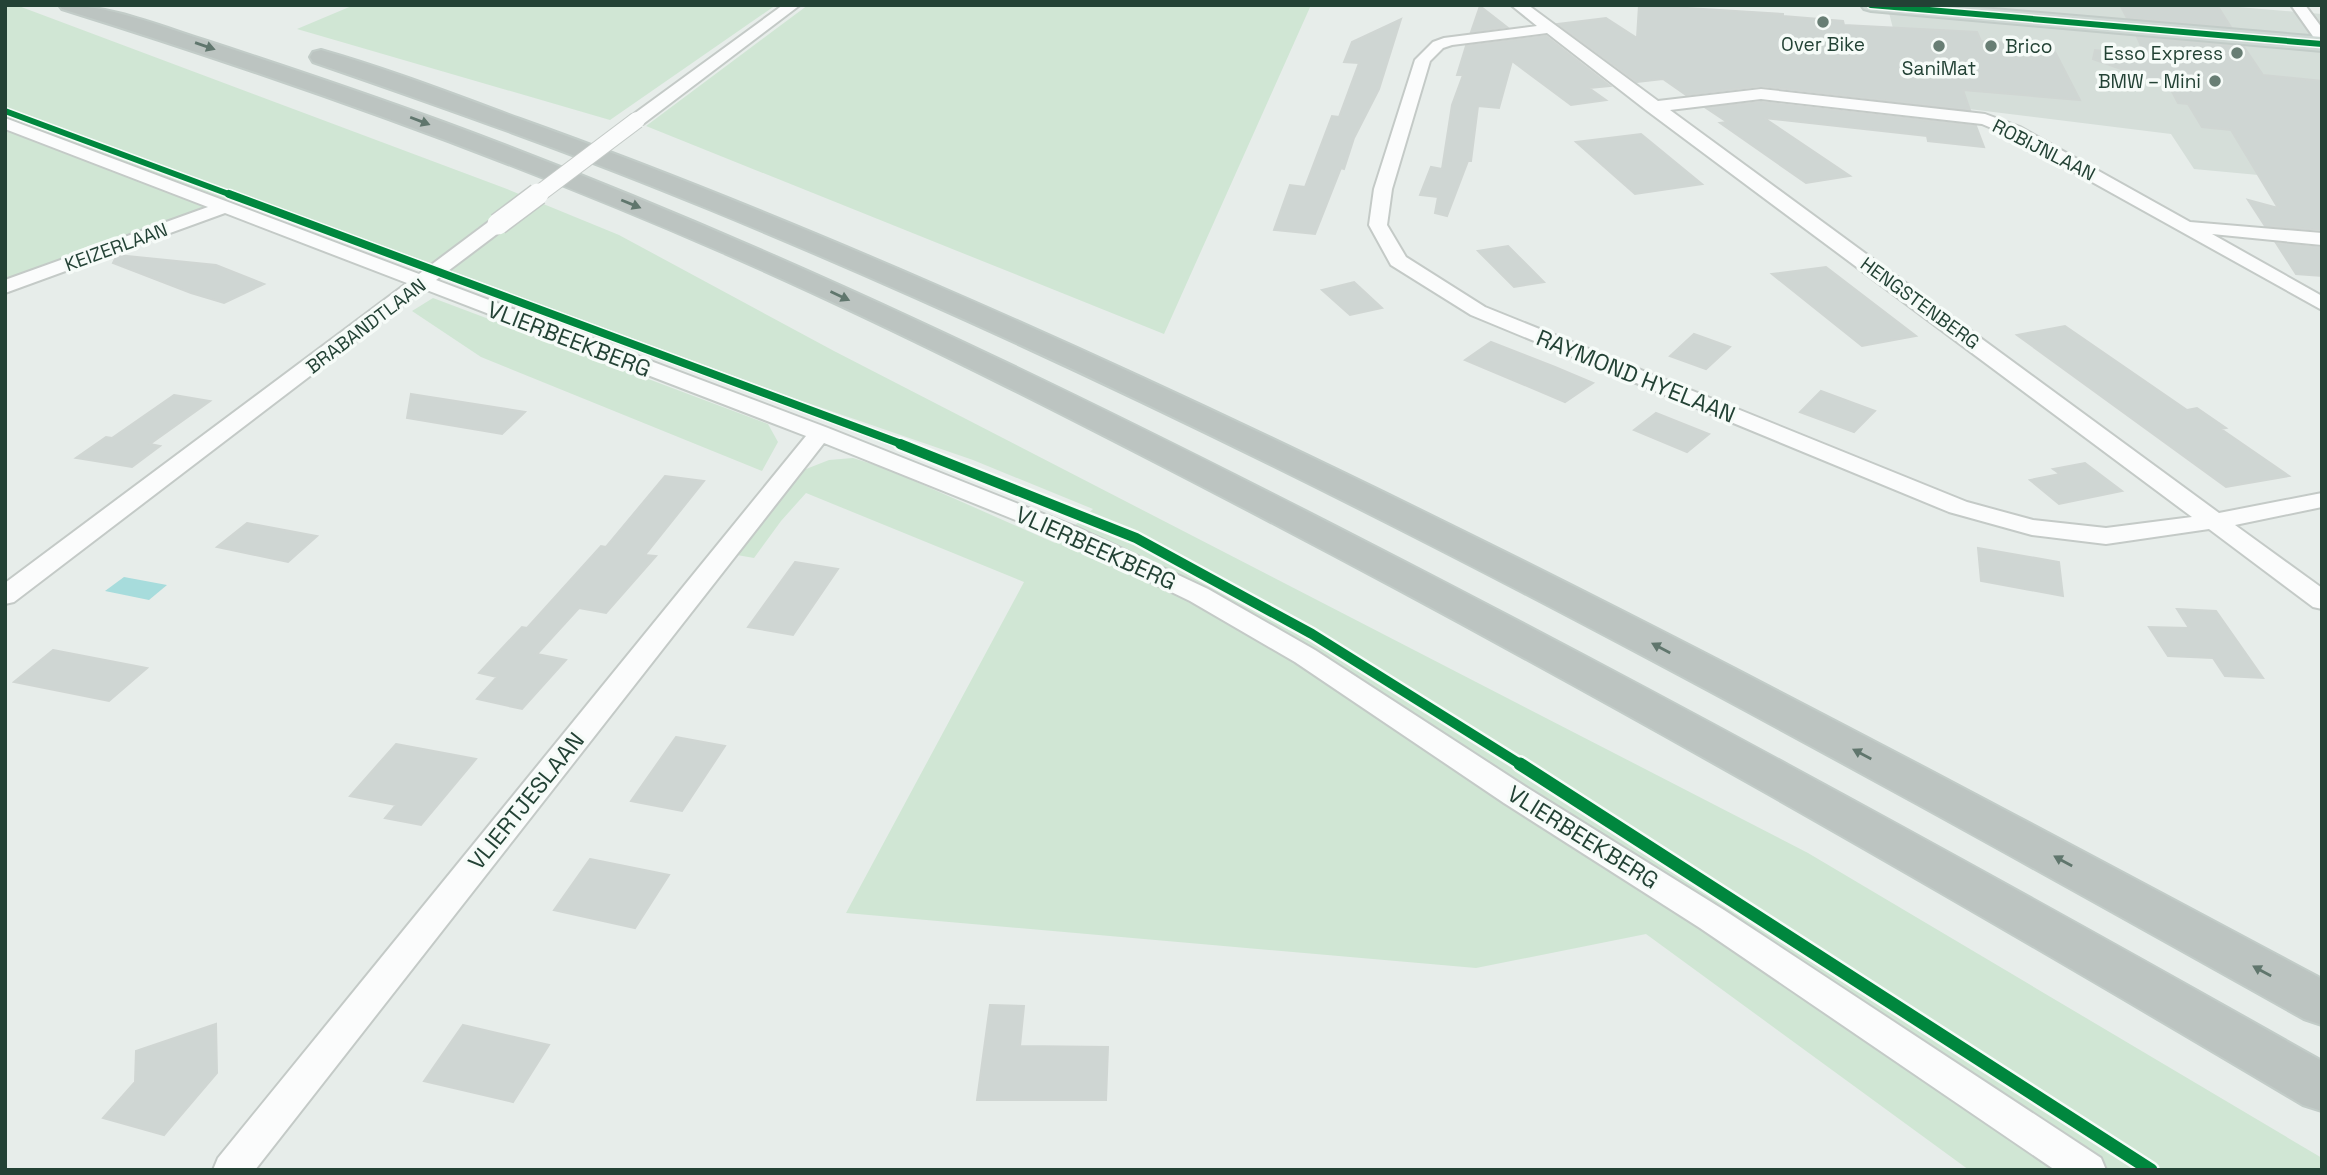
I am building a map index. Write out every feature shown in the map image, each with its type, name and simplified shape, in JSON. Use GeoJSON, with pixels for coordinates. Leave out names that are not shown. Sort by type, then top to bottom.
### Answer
{"type":"FeatureCollection","features":[{"type":"Feature","properties":{"kind":"highway"},"geometry":{"type":"LineString","coordinates":[[69,5],[194,42],[352,95],[514,156],[726,243],[946,346],[1189,465],[1531,643],[1962,880],[2322,1088]]}},
{"type":"Feature","properties":{"kind":"highway"},"geometry":{"type":"LineString","coordinates":[[149,5],[331,61],[551,136],[768,222],[988,318],[1240,436],[1561,595],[1990,822],[2322,1004]]}},
{"type":"Feature","properties":{"kind":"main road"},"geometry":{"type":"LineString","coordinates":[[1871,5],[2322,41]]}},
{"type":"Feature","properties":{"kind":"street","name":"BRABANDTLAAN"},"geometry":{"type":"LineString","coordinates":[[5,596],[793,5]]}},
{"type":"Feature","properties":{"kind":"street","name":"HENGSTENBERG"},"geometry":{"type":"LineString","coordinates":[[1518,5],[1652,107],[2322,600]]}},
{"type":"Feature","properties":{"kind":"street"},"geometry":{"type":"LineString","coordinates":[[2298,5],[2322,41]]}},
{"type":"Feature","properties":{"kind":"street","name":"RAYMOND HYELAAN"},"geometry":{"type":"LineString","coordinates":[[1547,29],[1449,41],[1438,45],[1423,60],[1382,189],[1378,226],[1398,261],[1478,312],[1958,507],[2032,527],[2106,536],[2216,521],[2322,500]]}},
{"type":"Feature","properties":{"kind":"street","name":"ROBIJNLAAN"},"geometry":{"type":"LineString","coordinates":[[1652,107],[1761,94],[1985,119],[2014,131],[2322,304]]}},
{"type":"Feature","properties":{"kind":"street","name":"VLIERBEEKBERG"},"geometry":{"type":"LineString","coordinates":[[5,123],[820,433],[1068,532],[1199,595],[1293,649],[1515,795],[1712,919],[2087,1170]]}},
{"type":"Feature","properties":{"kind":"street","name":"KEIZERLAAN"},"geometry":{"type":"LineString","coordinates":[[5,288],[228,206]]}},
{"type":"Feature","properties":{"kind":"street"},"geometry":{"type":"LineString","coordinates":[[2185,226],[2322,239]]}},
{"type":"Feature","properties":{"kind":"street","name":"VLIERTJESLAAN"},"geometry":{"type":"LineString","coordinates":[[232,1170],[820,433]]}},
{"type":"Feature","properties":{"kind":"shaded area"},"geometry":{"type":"Polygon","coordinates":[[[1887,5],[2215,5],[2322,14],[2322,181],[2194,169],[2171,134],[1912,102],[1887,5]]]}},
{"type":"Feature","properties":{"kind":"green space"},"geometry":{"type":"Polygon","coordinates":[[[16,5],[507,189],[619,235],[834,351],[1808,853],[2322,1158],[2322,1170],[1969,1170],[1646,934],[1476,968],[846,913],[1024,582],[806,493],[754,558],[737,555],[801,471],[829,460],[853,458],[885,468],[1055,543],[1093,509],[973,460],[802,401],[243,194],[5,279],[5,6],[16,5]]]}},
{"type":"Feature","properties":{"kind":"green space"},"geometry":{"type":"Polygon","coordinates":[[[354,5],[776,5],[610,120],[297,29],[354,5]]]}},
{"type":"Feature","properties":{"kind":"green space"},"geometry":{"type":"Polygon","coordinates":[[[808,5],[1311,5],[1164,334],[646,126],[808,5]]]}},
{"type":"Feature","properties":{"kind":"green space"},"geometry":{"type":"Polygon","coordinates":[[[433,298],[768,424],[778,442],[762,471],[481,357],[412,311],[433,298]]]}},
{"type":"Feature","properties":{"kind":"water"},"geometry":{"type":"Polygon","coordinates":[[[124,577],[167,585],[149,600],[105,591],[124,577]]]}},
{"type":"Feature","properties":{"kind":"building"},"geometry":{"type":"Polygon","coordinates":[[[1639,5],[1783,14],[1843,21],[1844,25],[1977,32],[1981,41],[2052,46],[2080,100],[1963,90],[1970,110],[1761,86],[1686,95],[1663,79],[1637,82],[1558,24],[1606,18],[1637,38],[1639,5]]]}},
{"type":"Feature","properties":{"kind":"building"},"geometry":{"type":"Polygon","coordinates":[[[2120,5],[2217,5],[2231,27],[2127,18],[2120,5]]]}},
{"type":"Feature","properties":{"kind":"building"},"geometry":{"type":"Polygon","coordinates":[[[1480,6],[1507,27],[1471,32],[1480,6]]]}},
{"type":"Feature","properties":{"kind":"building"},"geometry":{"type":"Polygon","coordinates":[[[1401,19],[1379,89],[1354,138],[1344,169],[1341,168],[1315,234],[1274,230],[1290,185],[1305,187],[1332,116],[1339,117],[1359,63],[1344,62],[1352,42],[1401,19]]]}},
{"type":"Feature","properties":{"kind":"building"},"geometry":{"type":"Polygon","coordinates":[[[1546,36],[1610,86],[1589,88],[1606,100],[1571,105],[1512,61],[1499,108],[1478,106],[1471,161],[1468,161],[1447,216],[1435,213],[1438,197],[1420,195],[1431,167],[1442,169],[1452,105],[1463,75],[1457,75],[1466,46],[1546,36]]]}},
{"type":"Feature","properties":{"kind":"building"},"geometry":{"type":"Polygon","coordinates":[[[2137,37],[2244,47],[2263,75],[2322,81],[2322,230],[2265,226],[2248,200],[2278,208],[2231,130],[2202,127],[2188,104],[2178,103],[2169,86],[2093,59],[2095,50],[2145,55],[2137,37]]]}},
{"type":"Feature","properties":{"kind":"building"},"geometry":{"type":"Polygon","coordinates":[[[1761,102],[1976,126],[1984,147],[1928,141],[1927,136],[1764,118],[1850,176],[1806,183],[1720,123],[1727,122],[1706,108],[1761,102]]]}},
{"type":"Feature","properties":{"kind":"building"},"geometry":{"type":"Polygon","coordinates":[[[1641,134],[1702,184],[1635,194],[1576,142],[1641,134]]]}},
{"type":"Feature","properties":{"kind":"building"},"geometry":{"type":"Polygon","coordinates":[[[2276,243],[2322,248],[2322,276],[2296,274],[2276,243]]]}},
{"type":"Feature","properties":{"kind":"building"},"geometry":{"type":"Polygon","coordinates":[[[1508,246],[1544,282],[1514,287],[1478,251],[1508,246]]]}},
{"type":"Feature","properties":{"kind":"building"},"geometry":{"type":"Polygon","coordinates":[[[117,255],[216,265],[264,284],[224,303],[113,263],[117,255]]]}},
{"type":"Feature","properties":{"kind":"building"},"geometry":{"type":"Polygon","coordinates":[[[1826,267],[1916,336],[1862,346],[1772,274],[1826,267]]]}},
{"type":"Feature","properties":{"kind":"building"},"geometry":{"type":"Polygon","coordinates":[[[1354,282],[1382,308],[1350,315],[1322,290],[1354,282]]]}},
{"type":"Feature","properties":{"kind":"building"},"geometry":{"type":"Polygon","coordinates":[[[2065,326],[2187,410],[2197,408],[2226,428],[2221,429],[2289,476],[2226,487],[2017,335],[2065,326]]]}},
{"type":"Feature","properties":{"kind":"building"},"geometry":{"type":"Polygon","coordinates":[[[1694,334],[1730,347],[1706,369],[1670,356],[1694,334]]]}},
{"type":"Feature","properties":{"kind":"building"},"geometry":{"type":"Polygon","coordinates":[[[1491,342],[1593,383],[1565,402],[1465,360],[1491,342]]]}},
{"type":"Feature","properties":{"kind":"building"},"geometry":{"type":"Polygon","coordinates":[[[1821,391],[1875,411],[1854,432],[1800,412],[1821,391]]]}},
{"type":"Feature","properties":{"kind":"building"},"geometry":{"type":"Polygon","coordinates":[[[411,394],[525,412],[502,434],[407,418],[411,394]]]}},
{"type":"Feature","properties":{"kind":"building"},"geometry":{"type":"Polygon","coordinates":[[[174,395],[210,401],[150,444],[160,446],[132,467],[76,458],[106,437],[112,438],[174,395]]]}},
{"type":"Feature","properties":{"kind":"building"},"geometry":{"type":"Polygon","coordinates":[[[1656,413],[1709,434],[1687,452],[1634,430],[1656,413]]]}},
{"type":"Feature","properties":{"kind":"building"},"geometry":{"type":"Polygon","coordinates":[[[2085,463],[2122,491],[2059,504],[2030,480],[2060,474],[2053,469],[2085,463]]]}},
{"type":"Feature","properties":{"kind":"building"},"geometry":{"type":"Polygon","coordinates":[[[665,476],[704,481],[645,555],[656,556],[606,613],[579,608],[537,654],[566,660],[522,709],[477,699],[497,677],[479,673],[522,627],[527,628],[601,546],[606,547],[665,476]]]}},
{"type":"Feature","properties":{"kind":"building"},"geometry":{"type":"Polygon","coordinates":[[[247,523],[317,536],[288,562],[217,547],[247,523]]]}},
{"type":"Feature","properties":{"kind":"building"},"geometry":{"type":"Polygon","coordinates":[[[1978,548],[2059,562],[2063,596],[1981,581],[1978,548]]]}},
{"type":"Feature","properties":{"kind":"building"},"geometry":{"type":"Polygon","coordinates":[[[795,562],[838,569],[793,635],[748,627],[795,562]]]}},
{"type":"Feature","properties":{"kind":"building"},"geometry":{"type":"Polygon","coordinates":[[[2177,609],[2216,611],[2263,678],[2225,676],[2213,658],[2168,656],[2149,627],[2189,628],[2177,609]]]}},
{"type":"Feature","properties":{"kind":"building"},"geometry":{"type":"Polygon","coordinates":[[[53,650],[147,668],[109,701],[14,682],[53,650]]]}},
{"type":"Feature","properties":{"kind":"building"},"geometry":{"type":"Polygon","coordinates":[[[676,737],[725,746],[682,811],[631,801],[676,737]]]}},
{"type":"Feature","properties":{"kind":"building"},"geometry":{"type":"Polygon","coordinates":[[[396,744],[476,759],[421,825],[385,818],[396,805],[350,796],[396,744]]]}},
{"type":"Feature","properties":{"kind":"building"},"geometry":{"type":"Polygon","coordinates":[[[590,859],[669,875],[635,928],[554,910],[590,859]]]}},
{"type":"Feature","properties":{"kind":"building"},"geometry":{"type":"Polygon","coordinates":[[[990,1005],[1024,1006],[1020,1046],[1108,1047],[1106,1100],[977,1100],[990,1005]]]}},
{"type":"Feature","properties":{"kind":"building"},"geometry":{"type":"Polygon","coordinates":[[[216,1024],[217,1073],[164,1135],[103,1118],[135,1082],[136,1051],[216,1024]]]}},
{"type":"Feature","properties":{"kind":"building"},"geometry":{"type":"Polygon","coordinates":[[[463,1025],[549,1045],[513,1102],[424,1081],[463,1025]]]}},
{"type":"Feature","properties":{"kind":"cycle path"},"geometry":{"type":"LineString","coordinates":[[1871,5],[2322,44]]}},
{"type":"Feature","properties":{"kind":"cycle path"},"geometry":{"type":"LineString","coordinates":[[5,111],[836,418],[1136,538],[1312,634],[1559,788],[2151,1170]]}},
{"type":"Feature","properties":{"kind":"place","name":"Over Bike"},"geometry":{"type":"Point","coordinates":[1823,22]}},
{"type":"Feature","properties":{"kind":"place","name":"SaniMat"},"geometry":{"type":"Point","coordinates":[1939,46]}},
{"type":"Feature","properties":{"kind":"place","name":"Brico"},"geometry":{"type":"Point","coordinates":[1991,46]}},
{"type":"Feature","properties":{"kind":"place","name":"Esso Express"},"geometry":{"type":"Point","coordinates":[2237,53]}},
{"type":"Feature","properties":{"kind":"place","name":"BMW – Mini"},"geometry":{"type":"Point","coordinates":[2215,81]}}]}
